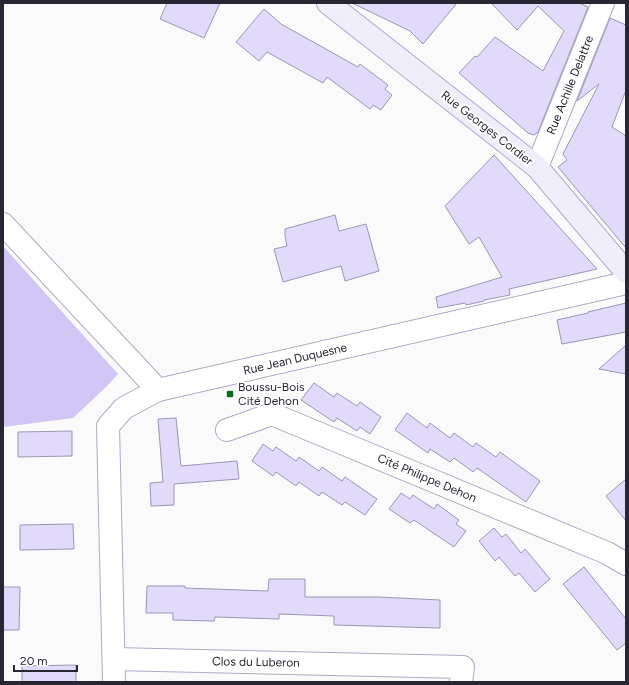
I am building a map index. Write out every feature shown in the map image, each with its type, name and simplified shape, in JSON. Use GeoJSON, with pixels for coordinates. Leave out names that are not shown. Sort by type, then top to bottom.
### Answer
{"type":"FeatureCollection","features":[{"type":"Feature","properties":{"kind":"street","name":"Rue Georges Cordier"},"geometry":{"type":"LineString","coordinates":[[328,3],[537,167],[626,272]]}},
{"type":"Feature","properties":{"kind":"street","name":"Rue Achille Delattre"},"geometry":{"type":"LineString","coordinates":[[537,167],[603,3]]}},
{"type":"Feature","properties":{"kind":"street"},"geometry":{"type":"LineString","coordinates":[[3,224],[158,390]]}},
{"type":"Feature","properties":{"kind":"street","name":"Rue Jean Duquesne"},"geometry":{"type":"LineString","coordinates":[[114,682],[108,426],[124,408],[158,390],[626,283]]}},
{"type":"Feature","properties":{"kind":"street","name":"Cité Philippe Dehon"},"geometry":{"type":"LineString","coordinates":[[227,430],[272,414],[607,553],[626,564]]}},
{"type":"Feature","properties":{"kind":"street","name":"Clos du Luberon"},"geometry":{"type":"LineString","coordinates":[[114,659],[399,674],[463,667],[461,682]]}},
{"type":"Feature","properties":{"kind":"shaded area"},"geometry":{"type":"Polygon","coordinates":[[[3,246],[118,374],[73,418],[3,427],[3,246]]]}},
{"type":"Feature","properties":{"kind":"building"},"geometry":{"type":"Polygon","coordinates":[[[167,3],[220,3],[204,38],[160,19],[167,3]]]}},
{"type":"Feature","properties":{"kind":"building"},"geometry":{"type":"Polygon","coordinates":[[[352,3],[457,3],[423,44],[410,31],[352,3]]]}},
{"type":"Feature","properties":{"kind":"building"},"geometry":{"type":"Polygon","coordinates":[[[491,3],[579,3],[588,7],[538,132],[534,135],[528,133],[459,73],[475,56],[477,57],[495,37],[543,71],[564,31],[538,6],[517,30],[491,3]]]}},
{"type":"Feature","properties":{"kind":"building"},"geometry":{"type":"Polygon","coordinates":[[[264,9],[281,24],[358,67],[360,64],[388,85],[385,89],[392,95],[381,110],[373,105],[370,109],[327,77],[323,83],[267,52],[259,61],[236,42],[264,9]]]}},
{"type":"Feature","properties":{"kind":"building"},"geometry":{"type":"Polygon","coordinates":[[[610,18],[626,25],[626,90],[612,127],[626,136],[626,248],[558,167],[567,160],[563,154],[599,84],[577,101],[610,18]]]}},
{"type":"Feature","properties":{"kind":"building"},"geometry":{"type":"Polygon","coordinates":[[[494,155],[597,269],[509,289],[510,295],[466,305],[465,303],[438,308],[436,297],[502,277],[479,237],[469,244],[445,206],[494,155]]]}},
{"type":"Feature","properties":{"kind":"building"},"geometry":{"type":"Polygon","coordinates":[[[335,215],[339,231],[366,224],[379,271],[345,281],[341,266],[283,282],[274,249],[287,246],[285,229],[335,215]]]}},
{"type":"Feature","properties":{"kind":"building"},"geometry":{"type":"Polygon","coordinates":[[[626,303],[626,332],[562,344],[557,320],[626,303]]]}},
{"type":"Feature","properties":{"kind":"building"},"geometry":{"type":"Polygon","coordinates":[[[626,345],[626,374],[599,369],[626,345]]]}},
{"type":"Feature","properties":{"kind":"building"},"geometry":{"type":"Polygon","coordinates":[[[314,383],[334,397],[337,393],[357,406],[360,402],[381,417],[370,434],[360,427],[357,431],[337,418],[334,422],[301,400],[314,383]]]}},
{"type":"Feature","properties":{"kind":"building"},"geometry":{"type":"Polygon","coordinates":[[[407,413],[427,428],[430,423],[450,438],[454,433],[473,447],[476,443],[496,457],[500,452],[540,481],[526,502],[477,468],[473,472],[454,458],[450,462],[430,449],[428,453],[395,430],[407,413]]]}},
{"type":"Feature","properties":{"kind":"building"},"geometry":{"type":"Polygon","coordinates":[[[176,418],[181,466],[237,461],[239,479],[174,484],[174,505],[151,506],[150,483],[163,482],[158,419],[176,418]]]}},
{"type":"Feature","properties":{"kind":"building"},"geometry":{"type":"Polygon","coordinates":[[[72,431],[72,456],[18,457],[18,432],[72,431]]]}},
{"type":"Feature","properties":{"kind":"building"},"geometry":{"type":"Polygon","coordinates":[[[263,444],[273,451],[276,447],[296,461],[299,457],[319,471],[322,467],[342,481],[345,477],[377,499],[365,515],[345,502],[342,505],[322,492],[319,496],[299,482],[296,486],[276,472],[273,476],[252,461],[263,444]]]}},
{"type":"Feature","properties":{"kind":"building"},"geometry":{"type":"Polygon","coordinates":[[[626,479],[626,521],[606,496],[626,479]]]}},
{"type":"Feature","properties":{"kind":"building"},"geometry":{"type":"Polygon","coordinates":[[[401,493],[410,499],[413,495],[434,509],[437,504],[459,520],[456,524],[466,531],[454,547],[414,520],[410,523],[389,509],[401,493]]]}},
{"type":"Feature","properties":{"kind":"building"},"geometry":{"type":"Polygon","coordinates":[[[73,524],[74,549],[20,550],[20,525],[73,524]]]}},
{"type":"Feature","properties":{"kind":"building"},"geometry":{"type":"Polygon","coordinates":[[[494,528],[502,537],[506,534],[521,553],[525,549],[550,579],[535,592],[519,573],[515,576],[499,557],[495,561],[479,541],[494,528]]]}},
{"type":"Feature","properties":{"kind":"building"},"geometry":{"type":"Polygon","coordinates":[[[584,567],[626,619],[626,643],[617,650],[563,584],[584,567]]]}},
{"type":"Feature","properties":{"kind":"building"},"geometry":{"type":"Polygon","coordinates":[[[269,579],[305,579],[305,597],[378,597],[440,600],[440,628],[334,625],[334,616],[279,614],[279,619],[215,617],[214,621],[173,620],[173,613],[146,613],[147,586],[185,586],[185,588],[268,591],[269,579]]]}},
{"type":"Feature","properties":{"kind":"building"},"geometry":{"type":"Polygon","coordinates":[[[3,587],[20,587],[19,630],[3,630],[3,587]]]}},
{"type":"Feature","properties":{"kind":"building"},"geometry":{"type":"Polygon","coordinates":[[[76,665],[76,682],[22,682],[22,666],[76,665]]]}},
{"type":"Feature","properties":{"kind":"place","name":"Boussu-Bois Cité Dehon"},"geometry":{"type":"Point","coordinates":[230,394]}}]}
